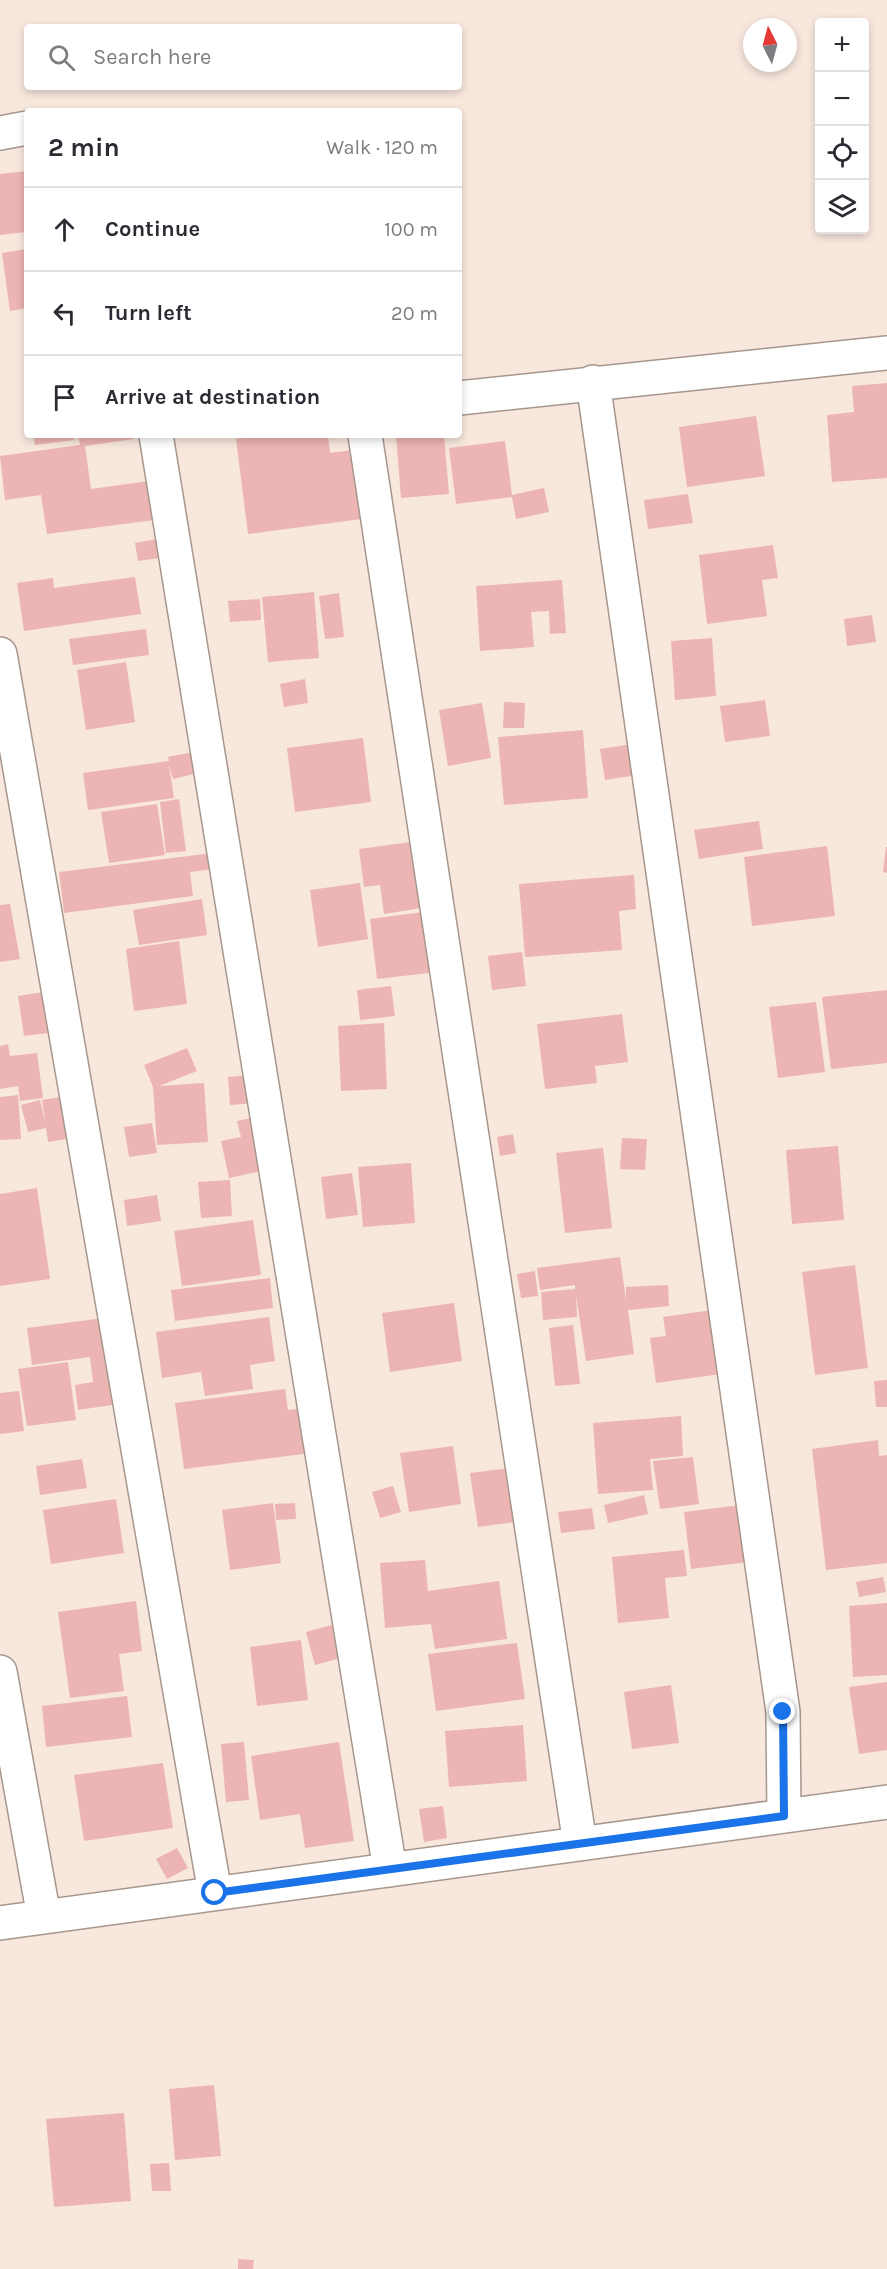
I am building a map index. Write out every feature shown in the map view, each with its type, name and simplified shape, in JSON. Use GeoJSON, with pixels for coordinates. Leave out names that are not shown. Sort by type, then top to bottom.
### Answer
{"type":"FeatureCollection","features":[{"type":"Feature","properties":{"kind":"street"},"geometry":{"type":"LineString","coordinates":[[0,133],[24,129]]}},
{"type":"Feature","properties":{"kind":"street"},"geometry":{"type":"LineString","coordinates":[[462,398],[593,382],[887,353]]}},
{"type":"Feature","properties":{"kind":"street"},"geometry":{"type":"LineString","coordinates":[[593,382],[783,1712],[784,1816]]}},
{"type":"Feature","properties":{"kind":"street"},"geometry":{"type":"LineString","coordinates":[[156,438],[390,1870]]}},
{"type":"Feature","properties":{"kind":"street"},"geometry":{"type":"LineString","coordinates":[[365,438],[580,1844]]}},
{"type":"Feature","properties":{"kind":"street"},"geometry":{"type":"LineString","coordinates":[[0,654],[215,1893]]}},
{"type":"Feature","properties":{"kind":"street"},"geometry":{"type":"LineString","coordinates":[[0,1672],[44,1917]]}},
{"type":"Feature","properties":{"kind":"street"},"geometry":{"type":"LineString","coordinates":[[0,1923],[887,1802]]}},
{"type":"Feature","properties":{"kind":"building"},"geometry":{"type":"Polygon","coordinates":[[[24,171],[24,232],[0,235],[0,174],[24,171]]]}},
{"type":"Feature","properties":{"kind":"building"},"geometry":{"type":"Polygon","coordinates":[[[24,249],[24,309],[10,311],[2,253],[24,249]]]}},
{"type":"Feature","properties":{"kind":"building"},"geometry":{"type":"Polygon","coordinates":[[[887,383],[887,478],[832,482],[827,415],[854,412],[852,386],[887,383]]]}},
{"type":"Feature","properties":{"kind":"building"},"geometry":{"type":"Polygon","coordinates":[[[756,416],[765,476],[687,487],[679,427],[756,416]]]}},
{"type":"Feature","properties":{"kind":"building"},"geometry":{"type":"Polygon","coordinates":[[[34,438],[74,438],[74,440],[35,445],[34,438]]]}},
{"type":"Feature","properties":{"kind":"building"},"geometry":{"type":"Polygon","coordinates":[[[79,438],[134,438],[85,446],[91,489],[149,481],[154,520],[47,534],[41,495],[5,500],[0,456],[80,445],[79,438]]]}},
{"type":"Feature","properties":{"kind":"building"},"geometry":{"type":"Polygon","coordinates":[[[328,438],[330,453],[375,447],[384,516],[248,534],[236,439],[328,438]]]}},
{"type":"Feature","properties":{"kind":"building"},"geometry":{"type":"Polygon","coordinates":[[[396,438],[444,438],[449,494],[401,498],[396,438]]]}},
{"type":"Feature","properties":{"kind":"building"},"geometry":{"type":"Polygon","coordinates":[[[505,441],[512,495],[544,488],[549,512],[516,519],[512,497],[456,504],[449,448],[505,441]]]}},
{"type":"Feature","properties":{"kind":"building"},"geometry":{"type":"Polygon","coordinates":[[[688,494],[693,523],[648,529],[644,500],[688,494]]]}},
{"type":"Feature","properties":{"kind":"building"},"geometry":{"type":"Polygon","coordinates":[[[156,539],[159,558],[138,561],[135,543],[156,539]]]}},
{"type":"Feature","properties":{"kind":"building"},"geometry":{"type":"Polygon","coordinates":[[[773,545],[778,578],[762,580],[767,616],[707,624],[699,555],[773,545]]]}},
{"type":"Feature","properties":{"kind":"building"},"geometry":{"type":"Polygon","coordinates":[[[135,577],[141,614],[24,631],[17,583],[53,578],[54,588],[135,577]]]}},
{"type":"Feature","properties":{"kind":"building"},"geometry":{"type":"Polygon","coordinates":[[[562,580],[566,633],[550,634],[549,611],[531,612],[534,647],[480,651],[476,586],[562,580]]]}},
{"type":"Feature","properties":{"kind":"building"},"geometry":{"type":"Polygon","coordinates":[[[314,592],[319,658],[268,662],[262,597],[314,592]]]}},
{"type":"Feature","properties":{"kind":"building"},"geometry":{"type":"Polygon","coordinates":[[[339,593],[344,637],[325,639],[319,596],[339,593]]]}},
{"type":"Feature","properties":{"kind":"building"},"geometry":{"type":"Polygon","coordinates":[[[260,599],[261,620],[230,622],[228,601],[260,599]]]}},
{"type":"Feature","properties":{"kind":"building"},"geometry":{"type":"Polygon","coordinates":[[[872,615],[876,642],[847,646],[844,619],[872,615]]]}},
{"type":"Feature","properties":{"kind":"building"},"geometry":{"type":"Polygon","coordinates":[[[146,629],[149,655],[73,665],[69,639],[146,629]]]}},
{"type":"Feature","properties":{"kind":"building"},"geometry":{"type":"Polygon","coordinates":[[[712,638],[716,696],[675,700],[671,641],[712,638]]]}},
{"type":"Feature","properties":{"kind":"building"},"geometry":{"type":"Polygon","coordinates":[[[126,662],[135,722],[86,730],[77,670],[126,662]]]}},
{"type":"Feature","properties":{"kind":"building"},"geometry":{"type":"Polygon","coordinates":[[[305,679],[308,703],[284,707],[280,684],[305,679]]]}},
{"type":"Feature","properties":{"kind":"building"},"geometry":{"type":"Polygon","coordinates":[[[765,700],[770,736],[725,742],[720,706],[765,700]]]}},
{"type":"Feature","properties":{"kind":"building"},"geometry":{"type":"Polygon","coordinates":[[[504,702],[525,703],[524,728],[503,728],[504,702]]]}},
{"type":"Feature","properties":{"kind":"building"},"geometry":{"type":"Polygon","coordinates":[[[482,703],[491,758],[448,766],[439,710],[482,703]]]}},
{"type":"Feature","properties":{"kind":"building"},"geometry":{"type":"Polygon","coordinates":[[[583,730],[588,798],[504,805],[498,737],[583,730]]]}},
{"type":"Feature","properties":{"kind":"building"},"geometry":{"type":"Polygon","coordinates":[[[363,738],[371,802],[295,812],[287,748],[363,738]]]}},
{"type":"Feature","properties":{"kind":"building"},"geometry":{"type":"Polygon","coordinates":[[[639,743],[644,774],[605,780],[600,749],[639,743]]]}},
{"type":"Feature","properties":{"kind":"building"},"geometry":{"type":"Polygon","coordinates":[[[193,752],[198,773],[173,779],[169,765],[174,798],[88,810],[83,773],[169,761],[168,757],[193,752]]]}},
{"type":"Feature","properties":{"kind":"building"},"geometry":{"type":"Polygon","coordinates":[[[179,799],[186,851],[166,853],[160,802],[179,799]]]}},
{"type":"Feature","properties":{"kind":"building"},"geometry":{"type":"Polygon","coordinates":[[[157,804],[165,855],[109,863],[101,812],[157,804]]]}},
{"type":"Feature","properties":{"kind":"building"},"geometry":{"type":"Polygon","coordinates":[[[759,821],[763,849],[699,859],[694,830],[759,821]]]}},
{"type":"Feature","properties":{"kind":"building"},"geometry":{"type":"Polygon","coordinates":[[[425,840],[434,906],[384,914],[380,885],[364,887],[359,849],[425,840]]]}},
{"type":"Feature","properties":{"kind":"building"},"geometry":{"type":"Polygon","coordinates":[[[827,846],[835,916],[752,926],[744,857],[827,846]]]}},
{"type":"Feature","properties":{"kind":"building"},"geometry":{"type":"Polygon","coordinates":[[[887,847],[887,873],[883,872],[887,847]]]}},
{"type":"Feature","properties":{"kind":"building"},"geometry":{"type":"Polygon","coordinates":[[[213,853],[214,869],[190,872],[193,896],[64,913],[59,872],[213,853]]]}},
{"type":"Feature","properties":{"kind":"building"},"geometry":{"type":"Polygon","coordinates":[[[634,875],[636,909],[619,911],[622,950],[525,957],[519,884],[634,875]]]}},
{"type":"Feature","properties":{"kind":"building"},"geometry":{"type":"Polygon","coordinates":[[[360,883],[368,939],[318,947],[310,890],[360,883]]]}},
{"type":"Feature","properties":{"kind":"building"},"geometry":{"type":"Polygon","coordinates":[[[202,899],[207,935],[139,945],[133,910],[202,899]]]}},
{"type":"Feature","properties":{"kind":"building"},"geometry":{"type":"Polygon","coordinates":[[[10,904],[20,959],[0,962],[0,905],[10,904]]]}},
{"type":"Feature","properties":{"kind":"building"},"geometry":{"type":"Polygon","coordinates":[[[438,910],[446,971],[377,979],[370,919],[438,910]]]}},
{"type":"Feature","properties":{"kind":"building"},"geometry":{"type":"Polygon","coordinates":[[[179,941],[187,1004],[134,1011],[126,949],[179,941]]]}},
{"type":"Feature","properties":{"kind":"building"},"geometry":{"type":"Polygon","coordinates":[[[522,952],[526,986],[492,990],[488,956],[522,952]]]}},
{"type":"Feature","properties":{"kind":"building"},"geometry":{"type":"Polygon","coordinates":[[[391,986],[395,1016],[360,1020],[357,990],[391,986]]]}},
{"type":"Feature","properties":{"kind":"building"},"geometry":{"type":"Polygon","coordinates":[[[887,990],[887,1063],[831,1069],[822,997],[887,990]]]}},
{"type":"Feature","properties":{"kind":"building"},"geometry":{"type":"Polygon","coordinates":[[[50,991],[56,1032],[24,1036],[18,996],[50,991]]]}},
{"type":"Feature","properties":{"kind":"building"},"geometry":{"type":"Polygon","coordinates":[[[816,1002],[825,1072],[778,1078],[769,1007],[816,1002]]]}},
{"type":"Feature","properties":{"kind":"building"},"geometry":{"type":"Polygon","coordinates":[[[622,1014],[628,1062],[595,1066],[597,1083],[545,1089],[537,1024],[622,1014]]]}},
{"type":"Feature","properties":{"kind":"building"},"geometry":{"type":"Polygon","coordinates":[[[384,1023],[387,1089],[341,1091],[338,1026],[384,1023]]]}},
{"type":"Feature","properties":{"kind":"building"},"geometry":{"type":"Polygon","coordinates":[[[8,1044],[10,1056],[37,1053],[43,1098],[20,1101],[18,1086],[0,1089],[0,1046],[8,1044]]]}},
{"type":"Feature","properties":{"kind":"building"},"geometry":{"type":"Polygon","coordinates":[[[187,1048],[197,1071],[159,1086],[204,1083],[208,1142],[157,1145],[153,1087],[144,1065],[187,1048]]]}},
{"type":"Feature","properties":{"kind":"building"},"geometry":{"type":"Polygon","coordinates":[[[254,1075],[256,1103],[230,1105],[228,1077],[254,1075]]]}},
{"type":"Feature","properties":{"kind":"building"},"geometry":{"type":"Polygon","coordinates":[[[18,1095],[21,1139],[0,1140],[0,1097],[18,1095]]]}},
{"type":"Feature","properties":{"kind":"building"},"geometry":{"type":"Polygon","coordinates":[[[72,1095],[78,1137],[48,1142],[46,1128],[28,1132],[21,1105],[40,1100],[46,1125],[42,1100],[72,1095]]]}},
{"type":"Feature","properties":{"kind":"building"},"geometry":{"type":"Polygon","coordinates":[[[261,1116],[272,1169],[229,1178],[221,1141],[241,1137],[237,1121],[261,1116]]]}},
{"type":"Feature","properties":{"kind":"building"},"geometry":{"type":"Polygon","coordinates":[[[152,1123],[157,1153],[129,1157],[124,1127],[152,1123]]]}},
{"type":"Feature","properties":{"kind":"building"},"geometry":{"type":"Polygon","coordinates":[[[513,1134],[516,1153],[500,1156],[497,1137],[513,1134]]]}},
{"type":"Feature","properties":{"kind":"building"},"geometry":{"type":"Polygon","coordinates":[[[622,1138],[647,1139],[645,1170],[620,1169],[622,1138]]]}},
{"type":"Feature","properties":{"kind":"building"},"geometry":{"type":"Polygon","coordinates":[[[838,1146],[844,1220],[792,1224],[786,1150],[838,1146]]]}},
{"type":"Feature","properties":{"kind":"building"},"geometry":{"type":"Polygon","coordinates":[[[603,1148],[612,1228],[565,1233],[556,1153],[603,1148]]]}},
{"type":"Feature","properties":{"kind":"building"},"geometry":{"type":"Polygon","coordinates":[[[411,1163],[415,1223],[363,1227],[358,1167],[411,1163]]]}},
{"type":"Feature","properties":{"kind":"building"},"geometry":{"type":"Polygon","coordinates":[[[352,1173],[358,1215],[326,1219],[321,1177],[352,1173]]]}},
{"type":"Feature","properties":{"kind":"building"},"geometry":{"type":"Polygon","coordinates":[[[230,1180],[232,1216],[201,1218],[198,1182],[230,1180]]]}},
{"type":"Feature","properties":{"kind":"building"},"geometry":{"type":"Polygon","coordinates":[[[37,1188],[50,1279],[0,1286],[0,1194],[37,1188]]]}},
{"type":"Feature","properties":{"kind":"building"},"geometry":{"type":"Polygon","coordinates":[[[157,1195],[161,1221],[127,1226],[124,1200],[157,1195]]]}},
{"type":"Feature","properties":{"kind":"building"},"geometry":{"type":"Polygon","coordinates":[[[253,1220],[261,1275],[182,1286],[174,1231],[253,1220]]]}},
{"type":"Feature","properties":{"kind":"building"},"geometry":{"type":"Polygon","coordinates":[[[620,1257],[626,1300],[626,1287],[668,1285],[669,1306],[628,1310],[634,1354],[586,1361],[576,1295],[577,1317],[543,1320],[541,1292],[575,1289],[575,1285],[540,1290],[537,1268],[620,1257]]]}},
{"type":"Feature","properties":{"kind":"building"},"geometry":{"type":"Polygon","coordinates":[[[855,1265],[868,1368],[815,1375],[802,1272],[855,1265]]]}},
{"type":"Feature","properties":{"kind":"building"},"geometry":{"type":"Polygon","coordinates":[[[535,1271],[538,1296],[521,1298],[517,1274],[535,1271]]]}},
{"type":"Feature","properties":{"kind":"building"},"geometry":{"type":"Polygon","coordinates":[[[270,1278],[273,1308],[175,1321],[171,1290],[270,1278]]]}},
{"type":"Feature","properties":{"kind":"building"},"geometry":{"type":"Polygon","coordinates":[[[454,1303],[462,1361],[390,1372],[382,1313],[454,1303]]]}},
{"type":"Feature","properties":{"kind":"building"},"geometry":{"type":"Polygon","coordinates":[[[712,1310],[721,1374],[656,1383],[650,1338],[666,1336],[663,1317],[712,1310]]]}},
{"type":"Feature","properties":{"kind":"building"},"geometry":{"type":"Polygon","coordinates":[[[119,1316],[128,1381],[109,1383],[112,1405],[78,1410],[75,1385],[93,1382],[90,1357],[32,1365],[27,1328],[119,1316]]]}},
{"type":"Feature","properties":{"kind":"building"},"geometry":{"type":"Polygon","coordinates":[[[269,1317],[275,1361],[250,1365],[253,1389],[205,1396],[201,1372],[162,1378],[156,1332],[269,1317]]]}},
{"type":"Feature","properties":{"kind":"building"},"geometry":{"type":"Polygon","coordinates":[[[573,1325],[580,1384],[555,1386],[549,1328],[573,1325]]]}},
{"type":"Feature","properties":{"kind":"building"},"geometry":{"type":"Polygon","coordinates":[[[68,1362],[76,1420],[27,1426],[18,1369],[68,1362]]]}},
{"type":"Feature","properties":{"kind":"building"},"geometry":{"type":"Polygon","coordinates":[[[887,1380],[887,1407],[876,1407],[874,1381],[887,1380]]]}},
{"type":"Feature","properties":{"kind":"building"},"geometry":{"type":"Polygon","coordinates":[[[285,1389],[288,1410],[306,1408],[311,1453],[184,1469],[175,1403],[285,1389]]]}},
{"type":"Feature","properties":{"kind":"building"},"geometry":{"type":"Polygon","coordinates":[[[19,1391],[24,1431],[0,1434],[0,1393],[19,1391]]]}},
{"type":"Feature","properties":{"kind":"building"},"geometry":{"type":"Polygon","coordinates":[[[681,1416],[683,1456],[650,1459],[653,1490],[598,1494],[593,1423],[681,1416]]]}},
{"type":"Feature","properties":{"kind":"building"},"geometry":{"type":"Polygon","coordinates":[[[878,1440],[879,1456],[887,1455],[887,1563],[826,1570],[812,1449],[878,1440]]]}},
{"type":"Feature","properties":{"kind":"building"},"geometry":{"type":"Polygon","coordinates":[[[453,1446],[461,1504],[409,1512],[400,1453],[453,1446]]]}},
{"type":"Feature","properties":{"kind":"building"},"geometry":{"type":"Polygon","coordinates":[[[693,1457],[699,1504],[660,1509],[653,1461],[693,1457]]]}},
{"type":"Feature","properties":{"kind":"building"},"geometry":{"type":"Polygon","coordinates":[[[82,1459],[87,1488],[40,1495],[36,1466],[82,1459]]]}},
{"type":"Feature","properties":{"kind":"building"},"geometry":{"type":"Polygon","coordinates":[[[525,1466],[532,1520],[478,1527],[470,1473],[525,1466]]]}},
{"type":"Feature","properties":{"kind":"building"},"geometry":{"type":"Polygon","coordinates":[[[393,1486],[401,1512],[380,1518],[372,1492],[393,1486]]]}},
{"type":"Feature","properties":{"kind":"building"},"geometry":{"type":"Polygon","coordinates":[[[644,1495],[648,1514],[608,1523],[604,1505],[644,1495]]]}},
{"type":"Feature","properties":{"kind":"building"},"geometry":{"type":"Polygon","coordinates":[[[116,1499],[124,1553],[51,1564],[43,1510],[116,1499]]]}},
{"type":"Feature","properties":{"kind":"building"},"geometry":{"type":"Polygon","coordinates":[[[273,1503],[281,1563],[230,1570],[222,1510],[273,1503]]]}},
{"type":"Feature","properties":{"kind":"building"},"geometry":{"type":"Polygon","coordinates":[[[295,1503],[296,1519],[276,1520],[275,1504],[295,1503]]]}},
{"type":"Feature","properties":{"kind":"building"},"geometry":{"type":"Polygon","coordinates":[[[741,1505],[748,1562],[691,1569],[684,1512],[741,1505]]]}},
{"type":"Feature","properties":{"kind":"building"},"geometry":{"type":"Polygon","coordinates":[[[592,1508],[595,1529],[561,1533],[558,1512],[592,1508]]]}},
{"type":"Feature","properties":{"kind":"building"},"geometry":{"type":"Polygon","coordinates":[[[684,1550],[687,1576],[665,1578],[669,1618],[618,1623],[612,1557],[684,1550]]]}},
{"type":"Feature","properties":{"kind":"building"},"geometry":{"type":"Polygon","coordinates":[[[425,1560],[428,1591],[499,1581],[507,1639],[435,1649],[431,1624],[385,1628],[380,1563],[425,1560]]]}},
{"type":"Feature","properties":{"kind":"building"},"geometry":{"type":"Polygon","coordinates":[[[883,1577],[886,1592],[859,1597],[856,1582],[883,1577]]]}},
{"type":"Feature","properties":{"kind":"building"},"geometry":{"type":"Polygon","coordinates":[[[136,1601],[142,1651],[119,1654],[124,1691],[70,1698],[58,1612],[136,1601]]]}},
{"type":"Feature","properties":{"kind":"building"},"geometry":{"type":"Polygon","coordinates":[[[887,1603],[887,1675],[853,1677],[849,1606],[887,1603]]]}},
{"type":"Feature","properties":{"kind":"building"},"geometry":{"type":"Polygon","coordinates":[[[339,1623],[348,1656],[315,1665],[306,1632],[339,1623]]]}},
{"type":"Feature","properties":{"kind":"building"},"geometry":{"type":"Polygon","coordinates":[[[301,1640],[308,1700],[257,1706],[250,1647],[301,1640]]]}},
{"type":"Feature","properties":{"kind":"building"},"geometry":{"type":"Polygon","coordinates":[[[517,1643],[525,1699],[436,1711],[428,1654],[517,1643]]]}},
{"type":"Feature","properties":{"kind":"building"},"geometry":{"type":"Polygon","coordinates":[[[887,1682],[887,1750],[859,1754],[849,1687],[887,1682]]]}},
{"type":"Feature","properties":{"kind":"building"},"geometry":{"type":"Polygon","coordinates":[[[671,1685],[679,1743],[632,1749],[624,1692],[671,1685]]]}},
{"type":"Feature","properties":{"kind":"building"},"geometry":{"type":"Polygon","coordinates":[[[127,1696],[132,1737],[46,1747],[42,1706],[127,1696]]]}},
{"type":"Feature","properties":{"kind":"building"},"geometry":{"type":"Polygon","coordinates":[[[523,1725],[527,1781],[449,1787],[445,1731],[523,1725]]]}},
{"type":"Feature","properties":{"kind":"building"},"geometry":{"type":"Polygon","coordinates":[[[244,1742],[249,1800],[226,1802],[221,1744],[244,1742]]]}},
{"type":"Feature","properties":{"kind":"building"},"geometry":{"type":"Polygon","coordinates":[[[339,1742],[354,1841],[305,1848],[300,1814],[260,1820],[251,1756],[339,1742]]]}},
{"type":"Feature","properties":{"kind":"building"},"geometry":{"type":"Polygon","coordinates":[[[163,1763],[173,1828],[84,1841],[74,1775],[163,1763]]]}},
{"type":"Feature","properties":{"kind":"building"},"geometry":{"type":"Polygon","coordinates":[[[443,1806],[447,1838],[424,1842],[419,1809],[443,1806]]]}},
{"type":"Feature","properties":{"kind":"building"},"geometry":{"type":"Polygon","coordinates":[[[177,1848],[188,1868],[167,1879],[156,1859],[177,1848]]]}},
{"type":"Feature","properties":{"kind":"building"},"geometry":{"type":"Polygon","coordinates":[[[214,2085],[221,2156],[175,2160],[169,2089],[214,2085]]]}},
{"type":"Feature","properties":{"kind":"building"},"geometry":{"type":"Polygon","coordinates":[[[124,2113],[131,2201],[54,2207],[46,2119],[124,2113]]]}},
{"type":"Feature","properties":{"kind":"building"},"geometry":{"type":"Polygon","coordinates":[[[169,2163],[171,2191],[152,2191],[150,2164],[169,2163]]]}},
{"type":"Feature","properties":{"kind":"building"},"geometry":{"type":"Polygon","coordinates":[[[238,2259],[254,2260],[253,2269],[238,2269],[238,2259]]]}},
{"type":"Feature","properties":{"kind":"route"},"geometry":{"type":"LineString","coordinates":[[215,1893],[784,1816],[783,1712]]}}]}
